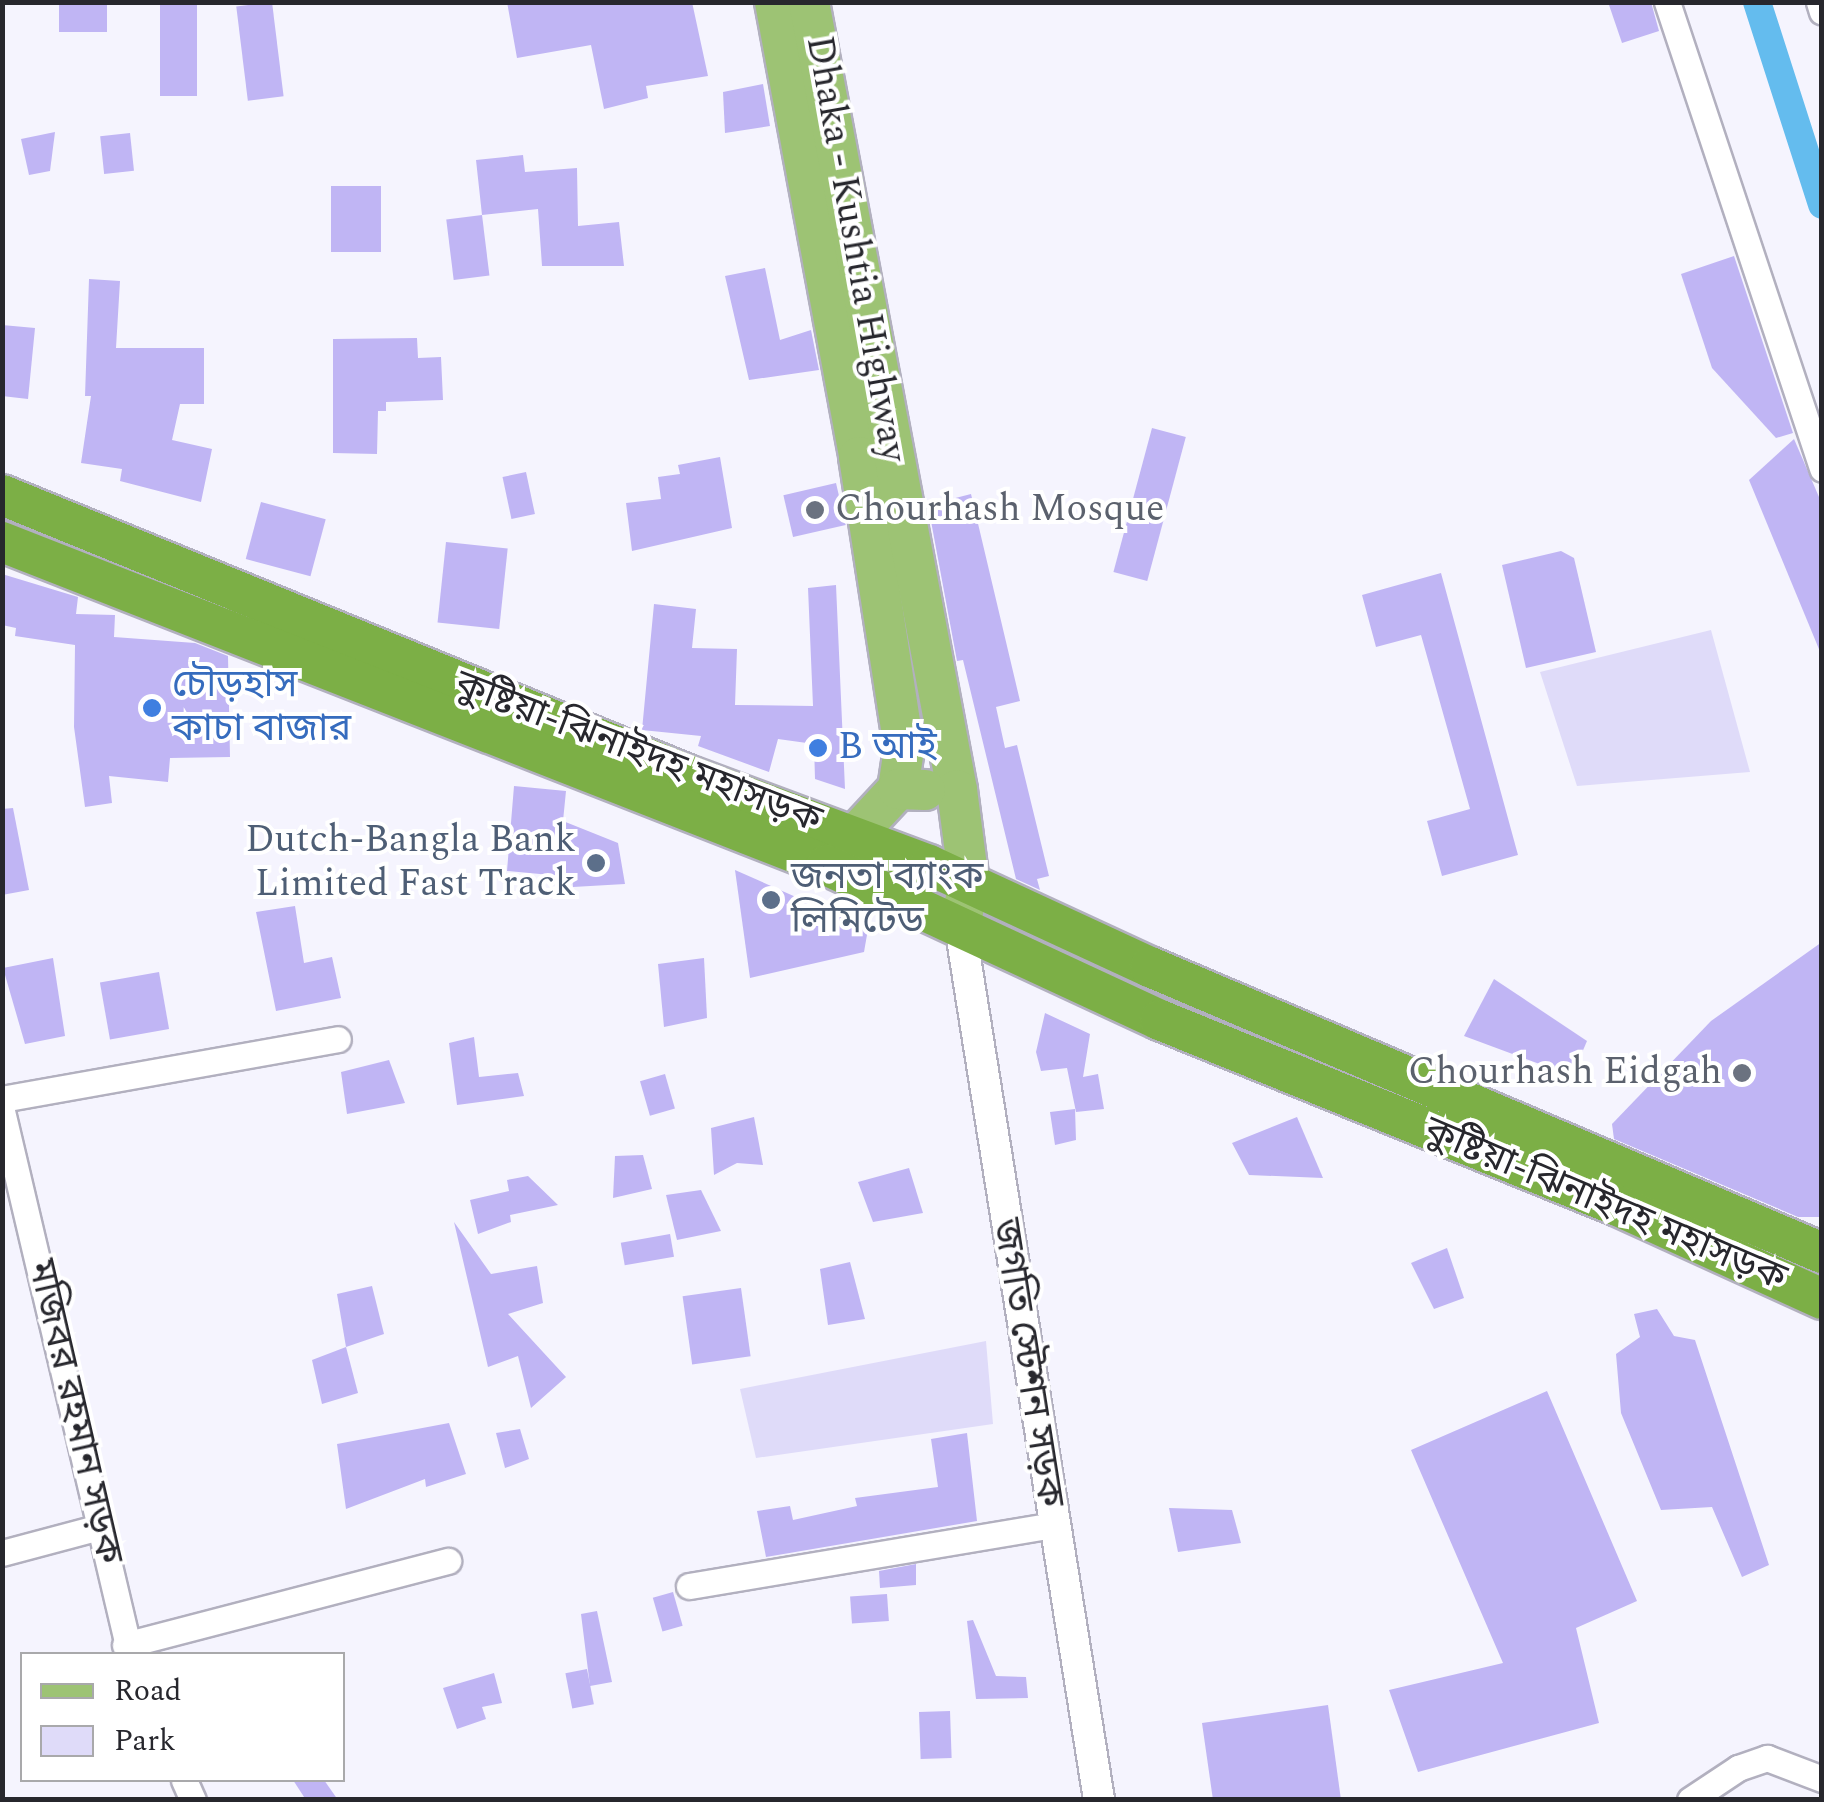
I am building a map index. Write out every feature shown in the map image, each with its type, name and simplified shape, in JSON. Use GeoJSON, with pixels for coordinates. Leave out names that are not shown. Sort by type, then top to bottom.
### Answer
{"type":"FeatureCollection","features":[{"type":"Feature","properties":{"kind":"highway","name":"কুষ্টিয়া-ঝিনাইদহ মহাসড়ক"},"geometry":{"type":"LineString","coordinates":[[2,495],[672,769],[969,883],[1647,1198],[1822,1298]]}},
{"type":"Feature","properties":{"kind":"highway","name":"কুষ্টিয়া-ঝিনাইদহ মহাসড়ক"},"geometry":{"type":"LineString","coordinates":[[2,542],[826,865],[1160,1020],[1647,1198],[1822,1253]]}},
{"type":"Feature","properties":{"kind":"main road","name":"Dhaka - Kushtia Highway"},"geometry":{"type":"LineString","coordinates":[[775,2],[859,457],[904,749],[898,789]]}},
{"type":"Feature","properties":{"kind":"main road","name":"Dhaka - Kushtia Highway"},"geometry":{"type":"LineString","coordinates":[[809,2],[957,790],[969,883],[960,926]]}},
{"type":"Feature","properties":{"kind":"main road"},"geometry":{"type":"LineString","coordinates":[[826,865],[856,838],[898,789],[957,790]]}},
{"type":"Feature","properties":{"kind":"street"},"geometry":{"type":"LineString","coordinates":[[1667,2],[1822,469]]}},
{"type":"Feature","properties":{"kind":"street"},"geometry":{"type":"LineString","coordinates":[[1818,2],[1822,12]]}},
{"type":"Feature","properties":{"kind":"street","name":"জগতি স্টেশন সড়ক"},"geometry":{"type":"LineString","coordinates":[[960,926],[1099,1800]]}},
{"type":"Feature","properties":{"kind":"street"},"geometry":{"type":"LineString","coordinates":[[2,1099],[338,1039]]}},
{"type":"Feature","properties":{"kind":"street","name":"মজিবর রহমান সড়ক"},"geometry":{"type":"LineString","coordinates":[[2,1111],[128,1650]]}},
{"type":"Feature","properties":{"kind":"street"},"geometry":{"type":"LineString","coordinates":[[688,1586],[1053,1525]]}},
{"type":"Feature","properties":{"kind":"street"},"geometry":{"type":"LineString","coordinates":[[2,1553],[100,1528]]}},
{"type":"Feature","properties":{"kind":"street"},"geometry":{"type":"LineString","coordinates":[[128,1650],[448,1561]]}},
{"type":"Feature","properties":{"kind":"street"},"geometry":{"type":"LineString","coordinates":[[1690,1800],[1738,1768],[1768,1758],[1822,1779]]}},
{"type":"Feature","properties":{"kind":"green space"},"geometry":{"type":"Polygon","coordinates":[[[1711,630],[1750,772],[1577,786],[1540,672],[1711,630]]]}},
{"type":"Feature","properties":{"kind":"green space"},"geometry":{"type":"Polygon","coordinates":[[[986,1341],[993,1424],[756,1458],[740,1389],[986,1341]]]}},
{"type":"Feature","properties":{"kind":"building"},"geometry":{"type":"Polygon","coordinates":[[[59,2],[107,2],[107,32],[59,32],[59,2]]]}},
{"type":"Feature","properties":{"kind":"building"},"geometry":{"type":"Polygon","coordinates":[[[160,2],[197,2],[197,96],[160,96],[160,2]]]}},
{"type":"Feature","properties":{"kind":"building"},"geometry":{"type":"Polygon","coordinates":[[[272,2],[284,96],[248,101],[236,6],[272,2]]]}},
{"type":"Feature","properties":{"kind":"building"},"geometry":{"type":"Polygon","coordinates":[[[507,2],[692,2],[708,76],[646,86],[648,98],[604,109],[591,45],[517,58],[507,2]]]}},
{"type":"Feature","properties":{"kind":"building"},"geometry":{"type":"Polygon","coordinates":[[[1608,2],[1651,2],[1659,31],[1622,43],[1608,2]]]}},
{"type":"Feature","properties":{"kind":"building"},"geometry":{"type":"Polygon","coordinates":[[[763,84],[770,126],[725,133],[723,92],[763,84]]]}},
{"type":"Feature","properties":{"kind":"building"},"geometry":{"type":"Polygon","coordinates":[[[55,132],[50,171],[29,175],[21,139],[55,132]]]}},
{"type":"Feature","properties":{"kind":"building"},"geometry":{"type":"Polygon","coordinates":[[[130,133],[134,171],[104,174],[100,136],[130,133]]]}},
{"type":"Feature","properties":{"kind":"building"},"geometry":{"type":"Polygon","coordinates":[[[523,155],[525,172],[577,168],[578,226],[619,222],[624,266],[542,266],[538,209],[482,215],[476,160],[523,155]]]}},
{"type":"Feature","properties":{"kind":"building"},"geometry":{"type":"Polygon","coordinates":[[[331,186],[381,186],[381,252],[331,252],[331,186]]]}},
{"type":"Feature","properties":{"kind":"building"},"geometry":{"type":"Polygon","coordinates":[[[482,215],[489,276],[454,280],[446,219],[482,215]]]}},
{"type":"Feature","properties":{"kind":"building"},"geometry":{"type":"Polygon","coordinates":[[[1734,256],[1793,433],[1776,438],[1712,368],[1681,274],[1734,256]]]}},
{"type":"Feature","properties":{"kind":"building"},"geometry":{"type":"Polygon","coordinates":[[[765,268],[780,340],[811,330],[819,370],[749,380],[725,276],[765,268]]]}},
{"type":"Feature","properties":{"kind":"building"},"geometry":{"type":"Polygon","coordinates":[[[89,279],[120,281],[116,348],[204,348],[204,404],[180,404],[172,440],[212,449],[201,502],[120,481],[122,469],[81,463],[91,396],[85,396],[89,279]]]}},
{"type":"Feature","properties":{"kind":"building"},"geometry":{"type":"Polygon","coordinates":[[[2,325],[35,328],[28,399],[2,396],[2,325]]]}},
{"type":"Feature","properties":{"kind":"building"},"geometry":{"type":"Polygon","coordinates":[[[417,338],[418,358],[441,357],[443,400],[386,402],[386,411],[378,411],[377,454],[333,453],[333,339],[417,338]]]}},
{"type":"Feature","properties":{"kind":"building"},"geometry":{"type":"Polygon","coordinates":[[[1152,428],[1186,437],[1147,581],[1113,572],[1152,428]]]}},
{"type":"Feature","properties":{"kind":"building"},"geometry":{"type":"Polygon","coordinates":[[[1794,439],[1822,504],[1821,654],[1749,480],[1794,439]]]}},
{"type":"Feature","properties":{"kind":"building"},"geometry":{"type":"Polygon","coordinates":[[[720,457],[732,528],[632,551],[626,503],[661,499],[658,477],[680,474],[678,465],[720,457]]]}},
{"type":"Feature","properties":{"kind":"building"},"geometry":{"type":"Polygon","coordinates":[[[526,472],[535,514],[511,519],[503,477],[526,472]]]}},
{"type":"Feature","properties":{"kind":"building","name":"Chourhash Mosque"},"geometry":{"type":"Polygon","coordinates":[[[836,483],[846,525],[793,537],[783,495],[836,483]]]}},
{"type":"Feature","properties":{"kind":"building"},"geometry":{"type":"Polygon","coordinates":[[[971,494],[1020,701],[996,707],[1005,748],[1017,745],[1049,876],[1037,879],[1040,890],[1016,879],[963,660],[957,661],[928,505],[971,494]]]}},
{"type":"Feature","properties":{"kind":"building"},"geometry":{"type":"Polygon","coordinates":[[[261,502],[326,519],[310,576],[246,559],[261,502]]]}},
{"type":"Feature","properties":{"kind":"building"},"geometry":{"type":"Polygon","coordinates":[[[446,542],[508,548],[499,629],[438,623],[446,542]]]}},
{"type":"Feature","properties":{"kind":"building"},"geometry":{"type":"Polygon","coordinates":[[[1561,551],[1574,558],[1596,652],[1526,668],[1502,565],[1561,551]]]}},
{"type":"Feature","properties":{"kind":"building"},"geometry":{"type":"Polygon","coordinates":[[[1441,573],[1518,855],[1442,876],[1427,821],[1470,809],[1421,635],[1376,647],[1362,595],[1441,573]]]}},
{"type":"Feature","properties":{"kind":"building"},"geometry":{"type":"Polygon","coordinates":[[[2,574],[78,597],[76,614],[115,615],[114,637],[195,643],[228,656],[230,757],[170,758],[168,782],[109,776],[112,803],[85,807],[74,727],[75,645],[15,636],[16,628],[2,625],[2,574]]]}},
{"type":"Feature","properties":{"kind":"building"},"geometry":{"type":"Polygon","coordinates":[[[836,585],[845,789],[815,779],[814,744],[778,739],[769,772],[698,746],[701,736],[642,730],[654,604],[696,609],[692,648],[737,649],[735,705],[813,706],[808,588],[836,585]]]}},
{"type":"Feature","properties":{"kind":"building"},"geometry":{"type":"Polygon","coordinates":[[[514,786],[566,791],[563,821],[618,843],[625,884],[573,887],[572,877],[507,871],[514,786]]]}},
{"type":"Feature","properties":{"kind":"building"},"geometry":{"type":"Polygon","coordinates":[[[13,808],[29,890],[2,895],[2,809],[13,808]]]}},
{"type":"Feature","properties":{"kind":"building","name":"জনতা ব্যাংক লিমিটেড"},"geometry":{"type":"Polygon","coordinates":[[[735,870],[868,929],[864,952],[750,978],[735,870]]]}},
{"type":"Feature","properties":{"kind":"building"},"geometry":{"type":"Polygon","coordinates":[[[295,906],[304,963],[332,957],[341,998],[276,1011],[256,912],[295,906]]]}},
{"type":"Feature","properties":{"kind":"building","name":"Chourhash Eidgah"},"geometry":{"type":"Polygon","coordinates":[[[1822,942],[1822,1217],[1798,1217],[1614,1139],[1612,1124],[1711,1021],[1822,942]]]}},
{"type":"Feature","properties":{"kind":"building"},"geometry":{"type":"Polygon","coordinates":[[[53,958],[65,1036],[25,1044],[3,968],[53,958]]]}},
{"type":"Feature","properties":{"kind":"building"},"geometry":{"type":"Polygon","coordinates":[[[704,958],[707,1018],[664,1027],[658,964],[704,958]]]}},
{"type":"Feature","properties":{"kind":"building"},"geometry":{"type":"Polygon","coordinates":[[[159,972],[169,1029],[110,1040],[100,982],[159,972]]]}},
{"type":"Feature","properties":{"kind":"building"},"geometry":{"type":"Polygon","coordinates":[[[1494,979],[1587,1041],[1572,1076],[1464,1036],[1494,979]]]}},
{"type":"Feature","properties":{"kind":"building"},"geometry":{"type":"Polygon","coordinates":[[[1045,1013],[1090,1034],[1083,1077],[1098,1074],[1104,1109],[1076,1112],[1067,1068],[1041,1071],[1036,1052],[1045,1013]]]}},
{"type":"Feature","properties":{"kind":"building"},"geometry":{"type":"Polygon","coordinates":[[[474,1037],[479,1077],[518,1073],[524,1096],[457,1105],[449,1043],[474,1037]]]}},
{"type":"Feature","properties":{"kind":"building"},"geometry":{"type":"Polygon","coordinates":[[[389,1060],[405,1103],[347,1114],[341,1072],[389,1060]]]}},
{"type":"Feature","properties":{"kind":"building"},"geometry":{"type":"Polygon","coordinates":[[[665,1074],[675,1109],[650,1116],[640,1081],[665,1074]]]}},
{"type":"Feature","properties":{"kind":"building"},"geometry":{"type":"Polygon","coordinates":[[[1075,1109],[1076,1140],[1055,1145],[1050,1112],[1075,1109]]]}},
{"type":"Feature","properties":{"kind":"building"},"geometry":{"type":"Polygon","coordinates":[[[754,1117],[763,1165],[737,1163],[714,1175],[711,1128],[754,1117]]]}},
{"type":"Feature","properties":{"kind":"building"},"geometry":{"type":"Polygon","coordinates":[[[1297,1117],[1323,1178],[1249,1175],[1232,1143],[1297,1117]]]}},
{"type":"Feature","properties":{"kind":"building"},"geometry":{"type":"Polygon","coordinates":[[[643,1155],[652,1189],[613,1198],[615,1156],[643,1155]]]}},
{"type":"Feature","properties":{"kind":"building"},"geometry":{"type":"Polygon","coordinates":[[[909,1168],[923,1213],[873,1222],[858,1182],[909,1168]]]}},
{"type":"Feature","properties":{"kind":"building"},"geometry":{"type":"Polygon","coordinates":[[[528,1176],[558,1205],[510,1215],[511,1222],[478,1234],[470,1200],[509,1191],[507,1180],[528,1176]]]}},
{"type":"Feature","properties":{"kind":"building"},"geometry":{"type":"Polygon","coordinates":[[[701,1190],[721,1231],[677,1240],[666,1195],[701,1190]]]}},
{"type":"Feature","properties":{"kind":"building"},"geometry":{"type":"Polygon","coordinates":[[[454,1222],[491,1274],[537,1266],[543,1303],[508,1314],[566,1377],[531,1408],[518,1356],[488,1367],[454,1222]]]}},
{"type":"Feature","properties":{"kind":"building"},"geometry":{"type":"Polygon","coordinates":[[[670,1234],[674,1257],[625,1265],[621,1243],[670,1234]]]}},
{"type":"Feature","properties":{"kind":"building"},"geometry":{"type":"Polygon","coordinates":[[[1447,1248],[1464,1298],[1434,1309],[1411,1263],[1447,1248]]]}},
{"type":"Feature","properties":{"kind":"building"},"geometry":{"type":"Polygon","coordinates":[[[850,1262],[865,1319],[828,1325],[820,1269],[850,1262]]]}},
{"type":"Feature","properties":{"kind":"building"},"geometry":{"type":"Polygon","coordinates":[[[372,1286],[384,1334],[346,1347],[337,1294],[372,1286]]]}},
{"type":"Feature","properties":{"kind":"building"},"geometry":{"type":"Polygon","coordinates":[[[741,1288],[751,1356],[692,1365],[683,1296],[741,1288]]]}},
{"type":"Feature","properties":{"kind":"building"},"geometry":{"type":"Polygon","coordinates":[[[1657,1309],[1674,1336],[1695,1340],[1769,1565],[1742,1577],[1712,1507],[1661,1510],[1621,1413],[1616,1354],[1640,1337],[1634,1314],[1657,1309]]]}},
{"type":"Feature","properties":{"kind":"building"},"geometry":{"type":"Polygon","coordinates":[[[346,1347],[358,1393],[322,1404],[312,1360],[346,1347]]]}},
{"type":"Feature","properties":{"kind":"building"},"geometry":{"type":"Polygon","coordinates":[[[1547,1391],[1637,1601],[1576,1628],[1599,1723],[1418,1772],[1389,1690],[1503,1663],[1411,1450],[1547,1391]]]}},
{"type":"Feature","properties":{"kind":"building"},"geometry":{"type":"Polygon","coordinates":[[[449,1423],[466,1474],[426,1487],[425,1479],[346,1509],[337,1444],[449,1423]]]}},
{"type":"Feature","properties":{"kind":"building"},"geometry":{"type":"Polygon","coordinates":[[[520,1429],[529,1459],[505,1468],[496,1433],[520,1429]]]}},
{"type":"Feature","properties":{"kind":"building"},"geometry":{"type":"Polygon","coordinates":[[[967,1433],[977,1521],[766,1557],[757,1511],[790,1506],[793,1520],[857,1506],[855,1498],[938,1487],[931,1439],[967,1433]]]}},
{"type":"Feature","properties":{"kind":"building"},"geometry":{"type":"Polygon","coordinates":[[[1169,1508],[1232,1510],[1241,1543],[1178,1552],[1169,1508]]]}},
{"type":"Feature","properties":{"kind":"building"},"geometry":{"type":"Polygon","coordinates":[[[916,1564],[916,1585],[880,1588],[879,1571],[916,1564]]]}},
{"type":"Feature","properties":{"kind":"building"},"geometry":{"type":"Polygon","coordinates":[[[673,1592],[683,1626],[662,1631],[653,1598],[673,1592]]]}},
{"type":"Feature","properties":{"kind":"building"},"geometry":{"type":"Polygon","coordinates":[[[887,1594],[889,1621],[852,1624],[850,1597],[887,1594]]]}},
{"type":"Feature","properties":{"kind":"building"},"geometry":{"type":"Polygon","coordinates":[[[597,1611],[612,1682],[590,1686],[581,1614],[597,1611]]]}},
{"type":"Feature","properties":{"kind":"building"},"geometry":{"type":"Polygon","coordinates":[[[973,1620],[996,1676],[1026,1677],[1028,1698],[976,1699],[967,1621],[973,1620]]]}},
{"type":"Feature","properties":{"kind":"building"},"geometry":{"type":"Polygon","coordinates":[[[587,1669],[594,1704],[572,1709],[565,1673],[587,1669]]]}},
{"type":"Feature","properties":{"kind":"building"},"geometry":{"type":"Polygon","coordinates":[[[494,1673],[502,1703],[482,1707],[486,1719],[457,1729],[443,1688],[494,1673]]]}},
{"type":"Feature","properties":{"kind":"building"},"geometry":{"type":"Polygon","coordinates":[[[1328,1705],[1341,1800],[1213,1800],[1202,1723],[1328,1705]]]}},
{"type":"Feature","properties":{"kind":"building"},"geometry":{"type":"Polygon","coordinates":[[[950,1711],[952,1758],[921,1759],[919,1712],[950,1711]]]}},
{"type":"Feature","properties":{"kind":"building"},"geometry":{"type":"Polygon","coordinates":[[[294,1782],[325,1782],[338,1800],[306,1800],[294,1782]]]}},
{"type":"Feature","properties":{"kind":"waterway"},"geometry":{"type":"LineString","coordinates":[[1757,2],[1822,205]]}},
{"type":"Feature","properties":{"kind":"place","name":"Chourhash Mosque"},"geometry":{"type":"Point","coordinates":[815,510]}},
{"type":"Feature","properties":{"kind":"place","name":"চৌড়হাস কাচা বাজার"},"geometry":{"type":"Point","coordinates":[152,708]}},
{"type":"Feature","properties":{"kind":"place","name":"B আই"},"geometry":{"type":"Point","coordinates":[818,748]}},
{"type":"Feature","properties":{"kind":"place","name":"Dutch-Bangla Bank Limited Fast Track"},"geometry":{"type":"Point","coordinates":[596,863]}},
{"type":"Feature","properties":{"kind":"place","name":"জনতা ব্যাংক লিমিটেড"},"geometry":{"type":"Point","coordinates":[771,900]}},
{"type":"Feature","properties":{"kind":"place","name":"Chourhash Eidgah"},"geometry":{"type":"Point","coordinates":[1742,1073]}}]}
